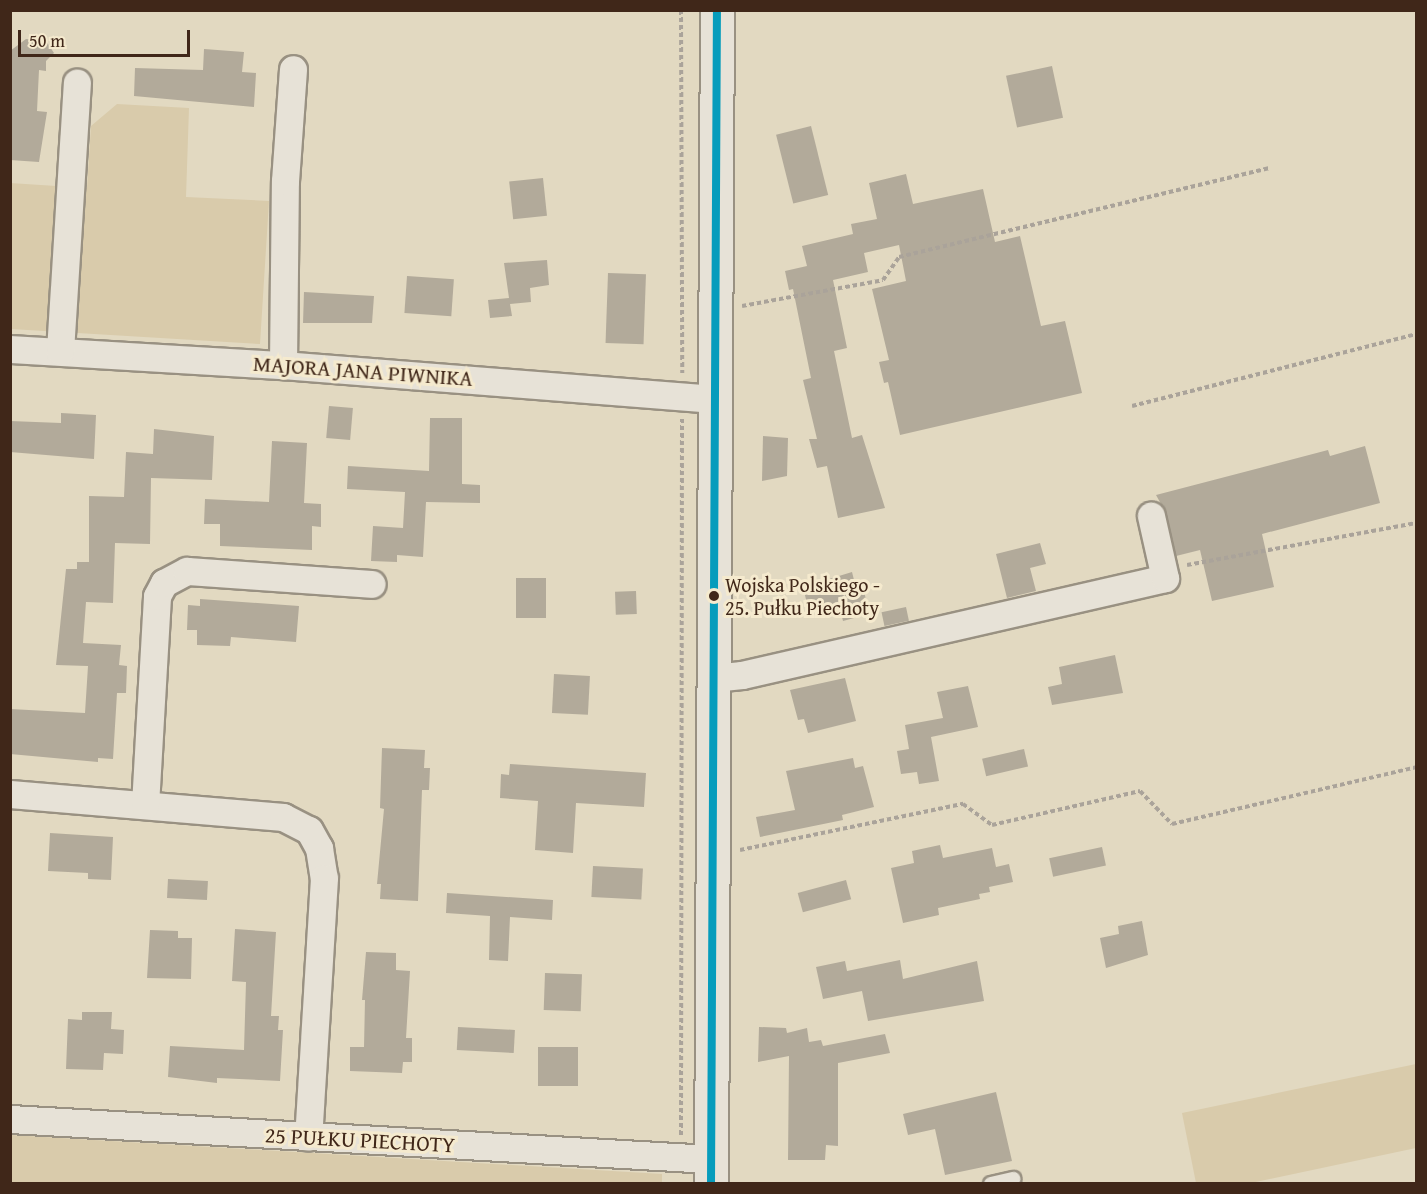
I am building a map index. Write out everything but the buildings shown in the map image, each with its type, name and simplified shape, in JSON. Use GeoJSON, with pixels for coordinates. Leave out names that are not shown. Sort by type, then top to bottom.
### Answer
{"type":"FeatureCollection","features":[{"type":"Feature","properties":{"kind":"main road"},"geometry":{"type":"LineString","coordinates":[[700,1167],[712,851],[717,10]]}},
{"type":"Feature","properties":{"kind":"street"},"geometry":{"type":"LineString","coordinates":[[283,365],[285,181],[293,69]]}},
{"type":"Feature","properties":{"kind":"street"},"geometry":{"type":"LineString","coordinates":[[60,351],[77,83]]}},
{"type":"Feature","properties":{"kind":"street","name":"MAJORA JANA PIWNIKA"},"geometry":{"type":"LineString","coordinates":[[10,349],[283,365],[714,399]]}},
{"type":"Feature","properties":{"kind":"street"},"geometry":{"type":"LineString","coordinates":[[713,678],[742,675],[1165,578],[1151,516]]}},
{"type":"Feature","properties":{"kind":"street"},"geometry":{"type":"LineString","coordinates":[[145,805],[156,596],[164,583],[187,571],[372,584]]}},
{"type":"Feature","properties":{"kind":"street"},"geometry":{"type":"LineString","coordinates":[[10,794],[283,818],[304,824],[315,839],[324,878],[308,1137]]}},
{"type":"Feature","properties":{"kind":"street","name":"25 PUŁKU PIECHOTY"},"geometry":{"type":"LineString","coordinates":[[10,1119],[308,1137],[700,1167]]}},
{"type":"Feature","properties":{"kind":"lane"},"geometry":{"type":"LineString","coordinates":[[991,1184],[1013,1179]]}},
{"type":"Feature","properties":{"kind":"path"},"geometry":{"type":"LineString","coordinates":[[681,10],[682,396],[700,1167]]}},
{"type":"Feature","properties":{"kind":"path"},"geometry":{"type":"LineString","coordinates":[[714,301],[741,306],[883,280],[899,257],[1269,168]]}},
{"type":"Feature","properties":{"kind":"path"},"geometry":{"type":"LineString","coordinates":[[1132,406],[1416,334]]}},
{"type":"Feature","properties":{"kind":"path"},"geometry":{"type":"LineString","coordinates":[[1163,570],[1416,523]]}},
{"type":"Feature","properties":{"kind":"path"},"geometry":{"type":"LineString","coordinates":[[712,851],[735,851],[963,804],[992,825],[1140,791],[1172,824],[1416,766]]}},
{"type":"Feature","properties":{"kind":"shaded area"},"geometry":{"type":"Polygon","coordinates":[[[117,104],[189,108],[186,197],[269,201],[260,344],[11,329],[10,183],[87,188],[91,126],[117,104]]]}},
{"type":"Feature","properties":{"kind":"shaded area"},"geometry":{"type":"Polygon","coordinates":[[[1416,1064],[1416,1148],[1251,1183],[1196,1183],[1182,1113],[1416,1064]]]}},
{"type":"Feature","properties":{"kind":"shaded area"},"geometry":{"type":"Polygon","coordinates":[[[11,1135],[662,1174],[662,1183],[11,1183],[11,1135]]]}},
{"type":"Feature","properties":{"kind":"transit line"},"geometry":{"type":"LineString","coordinates":[[711,1184],[717,10]]}},
{"type":"Feature","properties":{"kind":"place","name":"Wojska Polskiego - 25. Pułku Piechoty"},"geometry":{"type":"Point","coordinates":[714,596]}}]}
